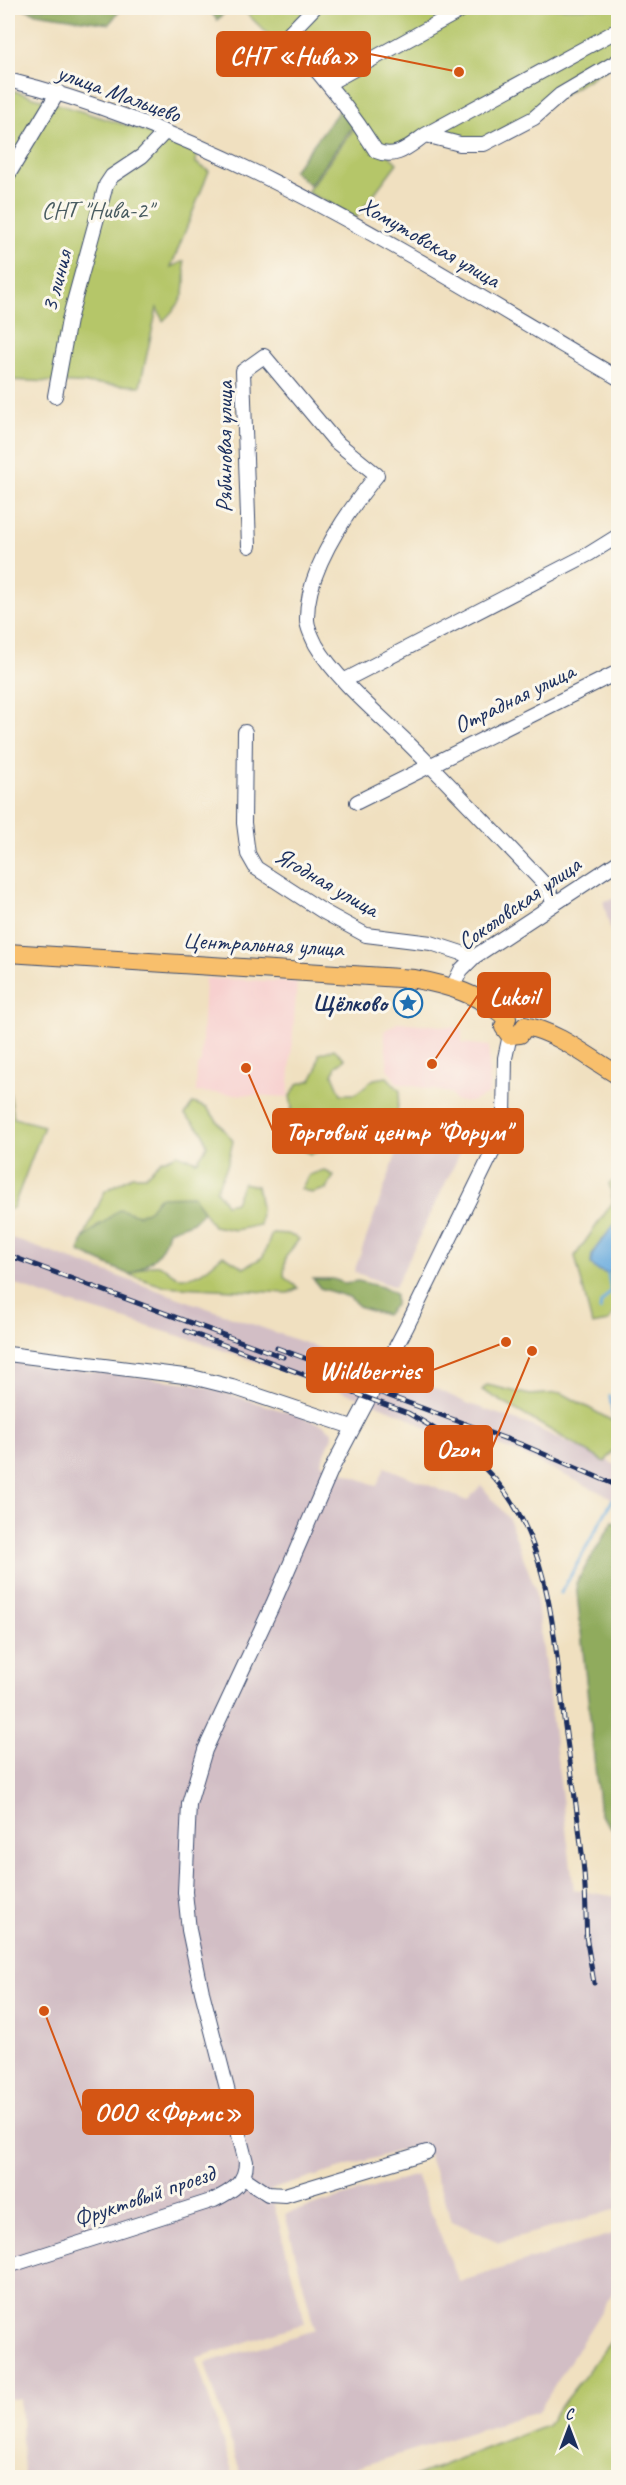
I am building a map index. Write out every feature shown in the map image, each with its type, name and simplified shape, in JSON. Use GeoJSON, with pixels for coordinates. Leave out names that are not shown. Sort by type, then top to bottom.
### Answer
{"type":"FeatureCollection","features":[{"type":"Feature","properties":{"kind":"main road","name":"Центральная улица"},"geometry":{"type":"LineString","coordinates":[[8,953],[415,979],[452,988],[487,1003],[514,1026],[539,1030],[567,1043],[618,1075]]}},
{"type":"Feature","properties":{"kind":"street"},"geometry":{"type":"LineString","coordinates":[[272,64],[290,32],[314,8]]}},
{"type":"Feature","properties":{"kind":"street"},"geometry":{"type":"LineString","coordinates":[[329,83],[465,8]]}},
{"type":"Feature","properties":{"kind":"street"},"geometry":{"type":"LineString","coordinates":[[298,50],[329,83],[357,120],[376,151],[392,155],[618,30]]}},
{"type":"Feature","properties":{"kind":"street"},"geometry":{"type":"LineString","coordinates":[[425,135],[460,144],[484,144],[534,118],[560,95],[618,61]]}},
{"type":"Feature","properties":{"kind":"street","name":"улица Мальцево"},"geometry":{"type":"LineString","coordinates":[[8,80],[58,92],[214,153]]}},
{"type":"Feature","properties":{"kind":"street"},"geometry":{"type":"LineString","coordinates":[[8,176],[58,92]]}},
{"type":"Feature","properties":{"kind":"street","name":"3 линия"},"geometry":{"type":"LineString","coordinates":[[55,396],[71,311],[106,185],[112,176],[142,156],[164,133]]}},
{"type":"Feature","properties":{"kind":"street","name":"Хомутовская улица"},"geometry":{"type":"LineString","coordinates":[[214,153],[345,219],[618,378]]}},
{"type":"Feature","properties":{"kind":"street","name":"Рябиновая улица"},"geometry":{"type":"LineString","coordinates":[[249,546],[243,371],[264,356],[335,441],[377,475],[353,505],[329,545],[313,582],[306,621],[316,645],[345,680]]}},
{"type":"Feature","properties":{"kind":"street"},"geometry":{"type":"LineString","coordinates":[[553,903],[549,889],[430,764],[345,680],[588,554],[618,536]]}},
{"type":"Feature","properties":{"kind":"street","name":"Отрадная улица"},"geometry":{"type":"LineString","coordinates":[[357,802],[618,672]]}},
{"type":"Feature","properties":{"kind":"street","name":"Ягодная улица"},"geometry":{"type":"LineString","coordinates":[[245,732],[244,832],[248,854],[256,868],[324,912],[366,935],[432,943],[474,957]]}},
{"type":"Feature","properties":{"kind":"street","name":"Соколовская улица"},"geometry":{"type":"LineString","coordinates":[[452,988],[461,970],[474,957],[618,862]]}},
{"type":"Feature","properties":{"kind":"street"},"geometry":{"type":"LineString","coordinates":[[244,2178],[246,2162],[202,1992],[189,1930],[186,1853],[189,1804],[205,1750],[352,1427],[407,1326],[493,1151],[504,1116],[505,1058],[514,1026]]}},
{"type":"Feature","properties":{"kind":"street"},"geometry":{"type":"LineString","coordinates":[[8,1354],[192,1377],[232,1387],[352,1427]]}},
{"type":"Feature","properties":{"kind":"street","name":"Фруктовый проезд"},"geometry":{"type":"LineString","coordinates":[[8,2266],[214,2200],[230,2192],[244,2178],[268,2194],[285,2195],[427,2152]]}},
{"type":"Feature","properties":{"kind":"shaded area"},"geometry":{"type":"Polygon","coordinates":[[[618,898],[618,958],[603,901],[618,898]]]}},
{"type":"Feature","properties":{"kind":"shaded area"},"geometry":{"type":"Polygon","coordinates":[[[205,978],[297,982],[288,1097],[196,1092],[197,1066],[201,1061],[205,978]]]}},
{"type":"Feature","properties":{"kind":"shaded area"},"geometry":{"type":"Polygon","coordinates":[[[399,1022],[462,1028],[462,1043],[489,1046],[489,1094],[471,1102],[455,1101],[451,1093],[397,1083],[388,1070],[384,1031],[399,1022]]]}},
{"type":"Feature","properties":{"kind":"shaded area"},"geometry":{"type":"Polygon","coordinates":[[[410,1116],[466,1122],[464,1145],[395,1287],[354,1272],[410,1116]]]}},
{"type":"Feature","properties":{"kind":"shaded area"},"geometry":{"type":"Polygon","coordinates":[[[8,1237],[336,1354],[368,1357],[467,1403],[532,1426],[618,1466],[618,1501],[521,1454],[458,1431],[447,1441],[406,1416],[361,1398],[196,1341],[40,1294],[8,1281],[8,1237]]]}},
{"type":"Feature","properties":{"kind":"shaded area"},"geometry":{"type":"Polygon","coordinates":[[[8,1362],[192,1383],[294,1414],[324,1425],[332,1431],[332,1437],[321,1463],[377,1486],[385,1467],[467,1501],[481,1485],[509,1519],[535,1588],[574,1890],[618,1897],[618,2209],[499,2242],[452,2221],[424,2143],[270,2190],[305,2323],[196,2358],[234,2477],[24,2477],[20,2399],[8,2399],[8,1362]]]}},
{"type":"Feature","properties":{"kind":"shaded area"},"geometry":{"type":"Polygon","coordinates":[[[416,2175],[459,2282],[618,2232],[618,2284],[539,2411],[326,2477],[242,2477],[205,2363],[315,2330],[285,2214],[416,2175]]]}},
{"type":"Feature","properties":{"kind":"green space"},"geometry":{"type":"Polygon","coordinates":[[[22,8],[122,8],[109,24],[36,13],[22,8]]]}},
{"type":"Feature","properties":{"kind":"green space"},"geometry":{"type":"Polygon","coordinates":[[[208,8],[230,8],[217,20],[208,8]]]}},
{"type":"Feature","properties":{"kind":"green space"},"geometry":{"type":"Polygon","coordinates":[[[241,8],[618,8],[618,61],[484,144],[425,135],[382,154],[329,83],[286,37],[274,40],[241,8]]]}},
{"type":"Feature","properties":{"kind":"green space","name":"СНТ \"Нива-2\""},"geometry":{"type":"Polygon","coordinates":[[[8,89],[142,130],[197,154],[196,163],[209,171],[171,267],[184,261],[185,288],[181,301],[163,321],[157,308],[140,386],[8,380],[8,89]]]}},
{"type":"Feature","properties":{"kind":"green space"},"geometry":{"type":"Polygon","coordinates":[[[342,107],[355,123],[310,185],[293,171],[342,107]]]}},
{"type":"Feature","properties":{"kind":"green space"},"geometry":{"type":"Polygon","coordinates":[[[357,124],[397,163],[356,218],[307,192],[357,124]]]}},
{"type":"Feature","properties":{"kind":"green space"},"geometry":{"type":"Polygon","coordinates":[[[334,1049],[345,1059],[336,1066],[333,1075],[341,1094],[355,1094],[374,1079],[387,1077],[400,1091],[394,1132],[389,1146],[339,1138],[330,1147],[311,1154],[292,1144],[282,1129],[292,1108],[290,1096],[298,1084],[311,1080],[317,1069],[319,1054],[334,1049]]]}},
{"type":"Feature","properties":{"kind":"green space"},"geometry":{"type":"Polygon","coordinates":[[[8,1082],[14,1118],[44,1126],[13,1208],[8,1210],[8,1082]]]}},
{"type":"Feature","properties":{"kind":"green space"},"geometry":{"type":"Polygon","coordinates":[[[193,1103],[207,1108],[233,1141],[227,1166],[216,1190],[226,1204],[235,1202],[243,1183],[257,1186],[261,1207],[260,1225],[235,1230],[213,1226],[193,1196],[138,1215],[100,1224],[83,1239],[105,1191],[132,1176],[145,1176],[161,1161],[177,1154],[197,1161],[207,1146],[203,1132],[185,1115],[193,1103]]]}},
{"type":"Feature","properties":{"kind":"green space"},"geometry":{"type":"Polygon","coordinates":[[[324,1170],[334,1176],[326,1189],[311,1193],[301,1189],[309,1175],[324,1170]]]}},
{"type":"Feature","properties":{"kind":"green space"},"geometry":{"type":"Polygon","coordinates":[[[618,1180],[618,1305],[608,1322],[592,1325],[575,1256],[613,1202],[609,1183],[618,1180]]]}},
{"type":"Feature","properties":{"kind":"green space"},"geometry":{"type":"Polygon","coordinates":[[[194,1196],[203,1212],[193,1222],[168,1231],[166,1240],[155,1258],[130,1275],[79,1252],[83,1239],[120,1209],[138,1215],[149,1210],[159,1197],[194,1196]]]}},
{"type":"Feature","properties":{"kind":"green space"},"geometry":{"type":"Polygon","coordinates":[[[272,1233],[288,1234],[299,1239],[285,1258],[284,1277],[298,1288],[288,1293],[163,1286],[130,1275],[143,1268],[159,1265],[178,1276],[196,1275],[223,1255],[244,1268],[263,1257],[272,1233]]]}},
{"type":"Feature","properties":{"kind":"green space"},"geometry":{"type":"Polygon","coordinates":[[[313,1279],[333,1279],[344,1283],[358,1281],[382,1287],[395,1294],[395,1305],[386,1315],[361,1308],[349,1297],[320,1288],[313,1279]]]}},
{"type":"Feature","properties":{"kind":"green space"},"geometry":{"type":"Polygon","coordinates":[[[487,1385],[530,1395],[562,1393],[616,1423],[618,1444],[605,1462],[482,1390],[487,1385]]]}},
{"type":"Feature","properties":{"kind":"green space"},"geometry":{"type":"Polygon","coordinates":[[[613,1521],[618,1524],[618,1835],[600,1815],[576,1583],[613,1521]]]}},
{"type":"Feature","properties":{"kind":"green space"},"geometry":{"type":"Polygon","coordinates":[[[618,2332],[618,2477],[412,2477],[546,2425],[618,2332]]]}},
{"type":"Feature","properties":{"kind":"water"},"geometry":{"type":"Polygon","coordinates":[[[618,1220],[618,1266],[608,1274],[597,1270],[591,1264],[592,1255],[618,1220]]]}},
{"type":"Feature","properties":{"kind":"waterway"},"geometry":{"type":"LineString","coordinates":[[600,1310],[601,1303],[611,1291],[608,1274]]}},
{"type":"Feature","properties":{"kind":"waterway"},"geometry":{"type":"LineString","coordinates":[[610,1396],[618,1448]]}},
{"type":"Feature","properties":{"kind":"waterway"},"geometry":{"type":"LineString","coordinates":[[561,1593],[613,1499]]}},
{"type":"Feature","properties":{"kind":"railway"},"geometry":{"type":"LineString","coordinates":[[8,1255],[283,1357]]}},
{"type":"Feature","properties":{"kind":"railway"},"geometry":{"type":"LineString","coordinates":[[186,1331],[408,1413],[440,1432],[470,1455],[484,1467],[508,1496],[529,1536],[551,1613],[582,1853],[587,1945]]}},
{"type":"Feature","properties":{"kind":"railway"},"geometry":{"type":"LineString","coordinates":[[277,1348],[373,1383]]}},
{"type":"Feature","properties":{"kind":"railway"},"geometry":{"type":"LineString","coordinates":[[362,1386],[523,1445],[618,1486]]}},
{"type":"Feature","properties":{"kind":"railway"},"geometry":{"type":"LineString","coordinates":[[586,1936],[594,1983]]}},
{"type":"Feature","properties":{"kind":"place","name":"СНТ «Нива»"},"geometry":{"type":"Point","coordinates":[459,72]}},
{"type":"Feature","properties":{"kind":"place","name":"Щёлково"},"geometry":{"type":"Point","coordinates":[408,1003]}},
{"type":"Feature","properties":{"kind":"place","name":"Lukoil"},"geometry":{"type":"Point","coordinates":[432,1064]}},
{"type":"Feature","properties":{"kind":"place","name":"Торговый центр \"Форум\""},"geometry":{"type":"Point","coordinates":[246,1068]}},
{"type":"Feature","properties":{"kind":"place","name":"Wildberries"},"geometry":{"type":"Point","coordinates":[506,1342]}},
{"type":"Feature","properties":{"kind":"place","name":"Ozon"},"geometry":{"type":"Point","coordinates":[532,1351]}},
{"type":"Feature","properties":{"kind":"place","name":"ООО «Формс»"},"geometry":{"type":"Point","coordinates":[44,2011]}}]}
